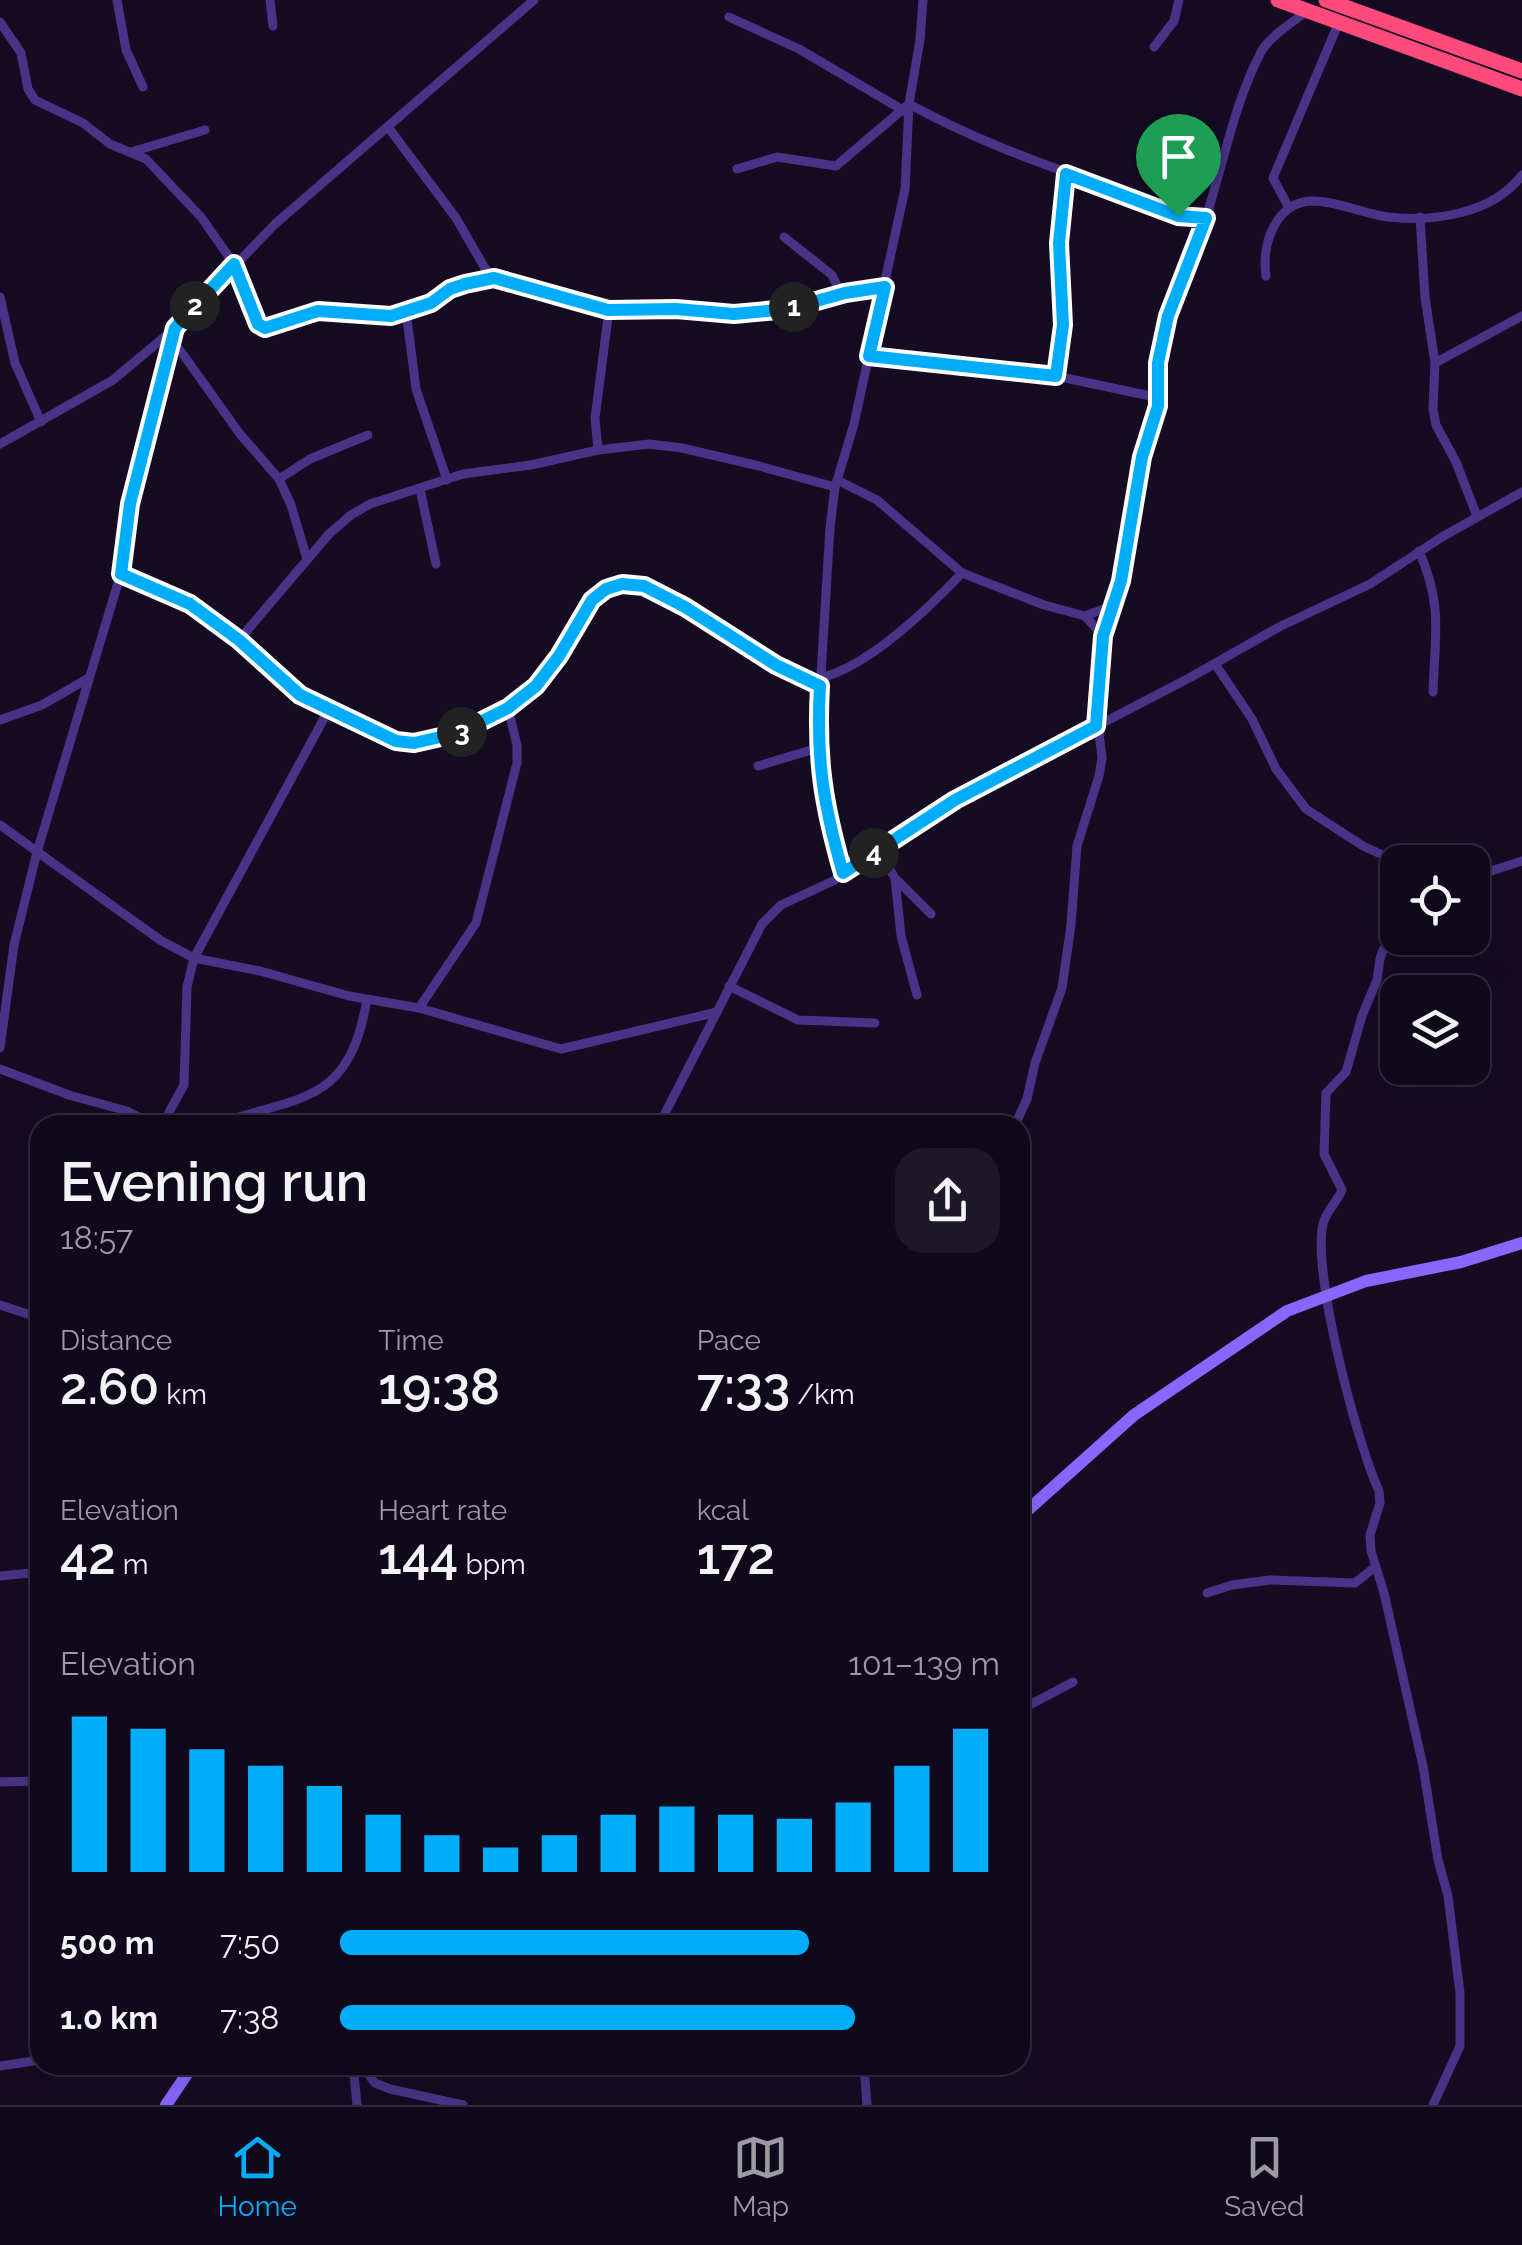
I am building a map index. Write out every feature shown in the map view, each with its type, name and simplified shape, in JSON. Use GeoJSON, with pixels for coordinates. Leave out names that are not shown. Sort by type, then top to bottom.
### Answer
{"type":"FeatureCollection","features":[{"type":"Feature","properties":{"kind":"highway"},"geometry":{"type":"LineString","coordinates":[[1278,0],[1307,10],[1337,9],[1384,20],[1522,71]]}},
{"type":"Feature","properties":{"kind":"highway"},"geometry":{"type":"LineString","coordinates":[[1369,0],[1384,20]]}},
{"type":"Feature","properties":{"kind":"highway"},"geometry":{"type":"LineString","coordinates":[[1337,9],[1522,90]]}},
{"type":"Feature","properties":{"kind":"street"},"geometry":{"type":"LineString","coordinates":[[117,0],[126,50],[143,87]]}},
{"type":"Feature","properties":{"kind":"street"},"geometry":{"type":"LineString","coordinates":[[270,0],[273,26]]}},
{"type":"Feature","properties":{"kind":"street"},"geometry":{"type":"LineString","coordinates":[[0,444],[112,380],[175,328],[234,264],[534,0]]}},
{"type":"Feature","properties":{"kind":"street"},"geometry":{"type":"LineString","coordinates":[[843,873],[828,824],[818,748],[836,484],[885,287],[904,189],[907,109],[923,0]]}},
{"type":"Feature","properties":{"kind":"street"},"geometry":{"type":"LineString","coordinates":[[1154,47],[1174,21],[1180,0]]}},
{"type":"Feature","properties":{"kind":"street"},"geometry":{"type":"LineString","coordinates":[[1288,206],[1273,178],[1337,9]]}},
{"type":"Feature","properties":{"kind":"street"},"geometry":{"type":"LineString","coordinates":[[1020,1115],[1062,988],[1077,846],[1102,758],[1096,726],[1103,636],[1124,568],[1142,457],[1158,406],[1158,363],[1168,316],[1206,218],[1240,102],[1263,48],[1307,10]]}},
{"type":"Feature","properties":{"kind":"street"},"geometry":{"type":"LineString","coordinates":[[729,16],[963,134],[1178,216],[1206,218]]}},
{"type":"Feature","properties":{"kind":"street"},"geometry":{"type":"LineString","coordinates":[[0,22],[21,53],[28,89],[36,100],[83,123],[110,144],[146,159],[201,217],[234,264],[258,324],[265,328],[318,311],[391,316],[431,303],[450,289],[494,278],[608,310],[760,312],[885,287]]}},
{"type":"Feature","properties":{"kind":"street"},"geometry":{"type":"LineString","coordinates":[[737,170],[777,158],[836,166],[907,109]]}},
{"type":"Feature","properties":{"kind":"street"},"geometry":{"type":"LineString","coordinates":[[388,127],[456,218],[494,278]]}},
{"type":"Feature","properties":{"kind":"street"},"geometry":{"type":"LineString","coordinates":[[131,152],[205,130]]}},
{"type":"Feature","properties":{"kind":"street"},"geometry":{"type":"LineString","coordinates":[[1056,376],[1063,325],[1059,243],[1066,174]]}},
{"type":"Feature","properties":{"kind":"street"},"geometry":{"type":"LineString","coordinates":[[1266,276],[1264,262],[1275,225],[1288,206],[1311,201],[1387,216],[1420,217],[1484,205],[1522,175]]}},
{"type":"Feature","properties":{"kind":"street"},"geometry":{"type":"LineString","coordinates":[[1420,217],[1425,297],[1436,364],[1432,409],[1478,516]]}},
{"type":"Feature","properties":{"kind":"street"},"geometry":{"type":"LineString","coordinates":[[784,237],[832,275],[840,294]]}},
{"type":"Feature","properties":{"kind":"street"},"geometry":{"type":"LineString","coordinates":[[0,297],[3,336],[41,422]]}},
{"type":"Feature","properties":{"kind":"street"},"geometry":{"type":"LineString","coordinates":[[598,450],[595,418],[608,310]]}},
{"type":"Feature","properties":{"kind":"street"},"geometry":{"type":"LineString","coordinates":[[406,311],[416,390],[447,480]]}},
{"type":"Feature","properties":{"kind":"street"},"geometry":{"type":"LineString","coordinates":[[1436,364],[1522,316]]}},
{"type":"Feature","properties":{"kind":"street"},"geometry":{"type":"LineString","coordinates":[[0,1048],[14,946],[37,852],[121,574],[130,504],[175,328]]}},
{"type":"Feature","properties":{"kind":"street"},"geometry":{"type":"LineString","coordinates":[[172,340],[240,434],[279,479],[307,559]]}},
{"type":"Feature","properties":{"kind":"street"},"geometry":{"type":"LineString","coordinates":[[869,356],[1056,376],[1149,394],[1156,398],[1158,406]]}},
{"type":"Feature","properties":{"kind":"street"},"geometry":{"type":"LineString","coordinates":[[279,479],[336,446],[368,435]]}},
{"type":"Feature","properties":{"kind":"street"},"geometry":{"type":"LineString","coordinates":[[239,640],[307,559],[351,516],[370,504],[447,480],[598,450],[649,444],[836,484],[877,500],[962,572],[1044,605],[1085,616],[1103,636]]}},
{"type":"Feature","properties":{"kind":"street"},"geometry":{"type":"LineString","coordinates":[[420,489],[436,564]]}},
{"type":"Feature","properties":{"kind":"street"},"geometry":{"type":"LineString","coordinates":[[664,1115],[771,912],[833,881],[955,800],[1278,627],[1370,584],[1522,492]]}},
{"type":"Feature","properties":{"kind":"street"},"geometry":{"type":"LineString","coordinates":[[1420,552],[1435,591],[1437,608],[1433,692]]}},
{"type":"Feature","properties":{"kind":"street"},"geometry":{"type":"LineString","coordinates":[[121,574],[190,604],[239,640],[300,695],[328,712],[396,741],[414,743],[458,733],[508,708],[548,671],[592,600],[606,589],[622,584],[644,586],[685,607],[776,665],[820,682],[862,660],[941,596],[962,572]]}},
{"type":"Feature","properties":{"kind":"street"},"geometry":{"type":"LineString","coordinates":[[1085,616],[1112,606]]}},
{"type":"Feature","properties":{"kind":"street"},"geometry":{"type":"LineString","coordinates":[[1214,664],[1252,719],[1276,770],[1306,810],[1380,854]]}},
{"type":"Feature","properties":{"kind":"street"},"geometry":{"type":"LineString","coordinates":[[0,720],[42,705],[87,679]]}},
{"type":"Feature","properties":{"kind":"street"},"geometry":{"type":"LineString","coordinates":[[419,1008],[468,938],[484,900],[518,763],[508,708]]}},
{"type":"Feature","properties":{"kind":"street"},"geometry":{"type":"LineString","coordinates":[[168,1115],[184,1085],[187,988],[194,958],[328,712]]}},
{"type":"Feature","properties":{"kind":"street"},"geometry":{"type":"LineString","coordinates":[[758,766],[818,748]]}},
{"type":"Feature","properties":{"kind":"street"},"geometry":{"type":"LineString","coordinates":[[0,825],[160,940],[194,958],[419,1008],[561,1049],[717,1012]]}},
{"type":"Feature","properties":{"kind":"street"},"geometry":{"type":"LineString","coordinates":[[878,850],[895,878],[931,914]]}},
{"type":"Feature","properties":{"kind":"street"},"geometry":{"type":"LineString","coordinates":[[1490,871],[1522,861]]}},
{"type":"Feature","properties":{"kind":"street"},"geometry":{"type":"LineString","coordinates":[[895,878],[901,936],[916,995]]}},
{"type":"Feature","properties":{"kind":"street"},"geometry":{"type":"LineString","coordinates":[[1381,955],[1377,980],[1346,1072],[1326,1093],[1324,1154],[1342,1190],[1324,1222],[1325,1296],[1349,1398],[1379,1491],[1380,1503],[1370,1535],[1375,1567],[1423,1766],[1438,1860],[1448,1896],[1460,1993],[1460,2046],[1433,2105]]}},
{"type":"Feature","properties":{"kind":"street"},"geometry":{"type":"LineString","coordinates":[[730,986],[798,1020],[875,1023]]}},
{"type":"Feature","properties":{"kind":"street"},"geometry":{"type":"LineString","coordinates":[[242,1115],[327,1086],[352,1056],[367,999]]}},
{"type":"Feature","properties":{"kind":"street"},"geometry":{"type":"LineString","coordinates":[[0,1069],[135,1115]]}},
{"type":"Feature","properties":{"kind":"street"},"geometry":{"type":"LineString","coordinates":[[1030,1508],[1134,1415],[1287,1311],[1366,1281],[1461,1262],[1522,1242]]}},
{"type":"Feature","properties":{"kind":"street"},"geometry":{"type":"LineString","coordinates":[[0,1305],[30,1315]]}},
{"type":"Feature","properties":{"kind":"street"},"geometry":{"type":"LineString","coordinates":[[1208,1593],[1270,1580],[1356,1583],[1375,1567]]}},
{"type":"Feature","properties":{"kind":"street"},"geometry":{"type":"LineString","coordinates":[[0,1576],[30,1573]]}},
{"type":"Feature","properties":{"kind":"street"},"geometry":{"type":"LineString","coordinates":[[1030,1705],[1073,1682]]}},
{"type":"Feature","properties":{"kind":"street"},"geometry":{"type":"LineString","coordinates":[[0,1782],[30,1781]]}},
{"type":"Feature","properties":{"kind":"street"},"geometry":{"type":"LineString","coordinates":[[0,2066],[30,2062]]}},
{"type":"Feature","properties":{"kind":"street"},"geometry":{"type":"LineString","coordinates":[[166,2105],[186,2075]]}},
{"type":"Feature","properties":{"kind":"street"},"geometry":{"type":"LineString","coordinates":[[354,2075],[358,2105]]}},
{"type":"Feature","properties":{"kind":"street"},"geometry":{"type":"LineString","coordinates":[[369,2075],[375,2083]]}},
{"type":"Feature","properties":{"kind":"street"},"geometry":{"type":"LineString","coordinates":[[865,2075],[867,2105]]}},
{"type":"Feature","properties":{"kind":"street"},"geometry":{"type":"LineString","coordinates":[[356,2088],[375,2083],[414,2096],[463,2105]]}},
{"type":"Feature","properties":{"kind":"route"},"geometry":{"type":"LineString","coordinates":[[1066,174],[1178,216],[1206,218],[1168,316],[1158,363],[1155,422],[1142,457],[1121,581],[1103,636],[1096,726],[955,800],[843,873],[820,779],[820,686],[776,665],[685,607],[644,586],[622,584],[606,589],[592,600],[536,686],[508,708],[458,733],[414,743],[396,741],[328,712],[300,695],[239,640],[190,604],[166,590],[121,574],[130,504],[175,328],[234,264],[258,324],[265,328],[318,311],[391,316],[431,303],[450,289],[494,278],[608,310],[676,309],[734,314],[788,309],[885,287],[869,356],[1056,376],[1063,325],[1059,243],[1066,174]]}}]}
